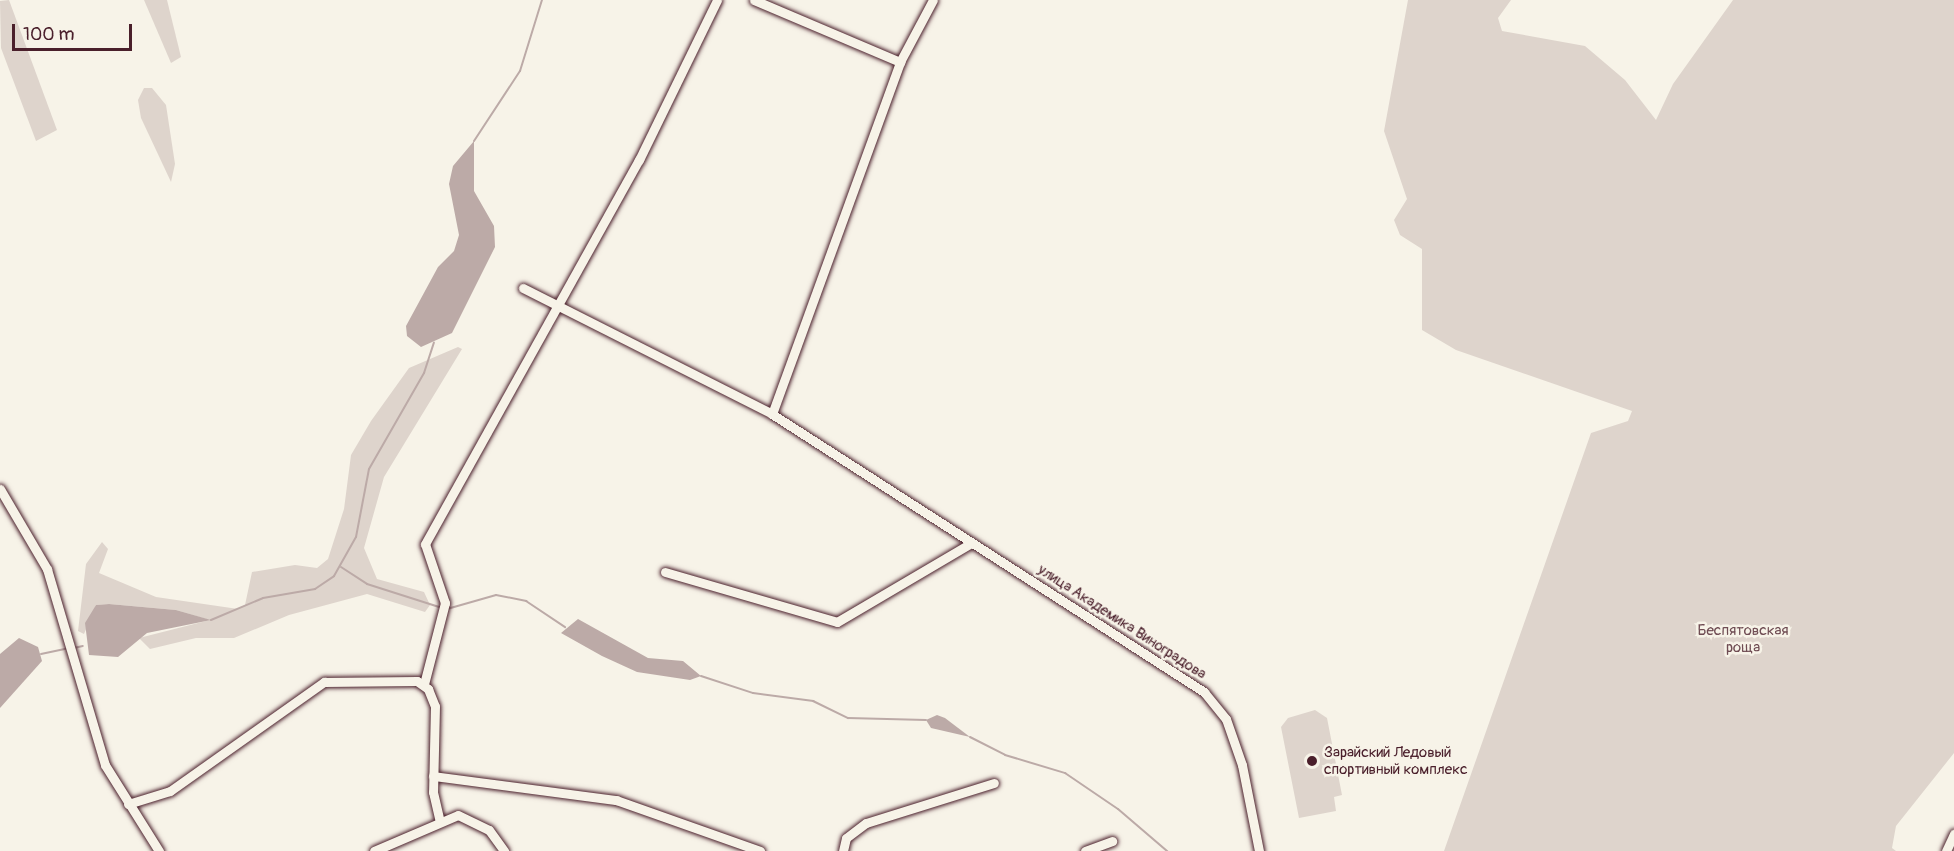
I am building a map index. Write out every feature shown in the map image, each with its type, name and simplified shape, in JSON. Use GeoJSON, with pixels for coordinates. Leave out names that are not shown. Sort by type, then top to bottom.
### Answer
{"type":"FeatureCollection","features":[{"type":"Feature","properties":{"kind":"street"},"geometry":{"type":"LineString","coordinates":[[440,819],[434,776],[435,706],[424,684],[445,603],[425,543],[665,111],[717,0]]}},
{"type":"Feature","properties":{"kind":"street"},"geometry":{"type":"LineString","coordinates":[[754,0],[900,62]]}},
{"type":"Feature","properties":{"kind":"street"},"geometry":{"type":"LineString","coordinates":[[772,414],[900,62],[933,0]]}},
{"type":"Feature","properties":{"kind":"street","name":"улица Академика Виноградова"},"geometry":{"type":"LineString","coordinates":[[523,288],[772,414],[1204,692],[1226,719],[1238,753],[1259,851]]}},
{"type":"Feature","properties":{"kind":"street"},"geometry":{"type":"LineString","coordinates":[[0,489],[47,569],[70,637],[76,667],[105,765],[159,851]]}},
{"type":"Feature","properties":{"kind":"street"},"geometry":{"type":"LineString","coordinates":[[665,572],[837,622],[971,543]]}},
{"type":"Feature","properties":{"kind":"street"},"geometry":{"type":"LineString","coordinates":[[128,804],[179,786],[324,682],[424,684]]}},
{"type":"Feature","properties":{"kind":"street"},"geometry":{"type":"LineString","coordinates":[[434,776],[616,800],[760,851]]}},
{"type":"Feature","properties":{"kind":"street"},"geometry":{"type":"LineString","coordinates":[[843,851],[846,838],[866,823],[994,783]]}},
{"type":"Feature","properties":{"kind":"street"},"geometry":{"type":"LineString","coordinates":[[374,851],[440,819],[468,819],[496,835],[504,851]]}},
{"type":"Feature","properties":{"kind":"street"},"geometry":{"type":"LineString","coordinates":[[1946,851],[1954,834]]}},
{"type":"Feature","properties":{"kind":"street"},"geometry":{"type":"LineString","coordinates":[[1085,851],[1112,841]]}},
{"type":"Feature","properties":{"kind":"green space"},"geometry":{"type":"Polygon","coordinates":[[[9,0],[57,130],[36,141],[1,48],[0,1],[9,0]]]}},
{"type":"Feature","properties":{"kind":"green space"},"geometry":{"type":"Polygon","coordinates":[[[144,0],[167,0],[181,57],[171,63],[144,0]]]}},
{"type":"Feature","properties":{"kind":"green space","name":"Беспятовская роща"},"geometry":{"type":"Polygon","coordinates":[[[1408,0],[1511,0],[1498,18],[1502,31],[1585,46],[1625,80],[1656,120],[1673,84],[1733,0],[1954,0],[1954,753],[1896,826],[1892,848],[1896,851],[1444,851],[1591,433],[1628,421],[1632,411],[1456,350],[1422,330],[1422,249],[1400,235],[1394,220],[1407,199],[1384,131],[1408,0]]]}},
{"type":"Feature","properties":{"kind":"green space"},"geometry":{"type":"Polygon","coordinates":[[[144,88],[152,88],[166,105],[175,164],[171,182],[141,118],[138,100],[144,88]]]}},
{"type":"Feature","properties":{"kind":"green space"},"geometry":{"type":"Polygon","coordinates":[[[458,347],[462,349],[384,477],[364,548],[377,579],[424,592],[430,605],[425,612],[367,594],[289,615],[234,638],[196,638],[150,649],[139,638],[210,620],[176,610],[109,604],[96,605],[84,634],[78,631],[86,564],[102,542],[108,549],[99,573],[156,597],[238,609],[245,605],[252,572],[295,565],[317,568],[328,559],[344,509],[351,455],[371,421],[409,368],[458,347]]]}},
{"type":"Feature","properties":{"kind":"green space","name":"Зарайский Ледовый спортивный комплекс"},"geometry":{"type":"Polygon","coordinates":[[[1315,710],[1327,718],[1342,795],[1334,797],[1336,811],[1299,818],[1281,727],[1288,718],[1315,710]]]}},
{"type":"Feature","properties":{"kind":"shaded area"},"geometry":{"type":"Polygon","coordinates":[[[474,141],[474,191],[494,226],[495,247],[452,333],[421,347],[407,336],[406,326],[438,267],[454,251],[459,235],[449,184],[453,166],[474,141]]]}},
{"type":"Feature","properties":{"kind":"shaded area"},"geometry":{"type":"Polygon","coordinates":[[[109,604],[176,610],[211,620],[147,633],[118,657],[89,655],[85,623],[96,605],[109,604]]]}},
{"type":"Feature","properties":{"kind":"shaded area"},"geometry":{"type":"Polygon","coordinates":[[[578,619],[648,658],[683,661],[701,676],[690,680],[637,672],[602,656],[561,633],[578,619]]]}},
{"type":"Feature","properties":{"kind":"shaded area"},"geometry":{"type":"Polygon","coordinates":[[[19,638],[38,647],[42,661],[0,708],[0,654],[19,638]]]}},
{"type":"Feature","properties":{"kind":"shaded area"},"geometry":{"type":"Polygon","coordinates":[[[937,715],[945,718],[970,737],[931,728],[926,720],[937,715]]]}},
{"type":"Feature","properties":{"kind":"waterway"},"geometry":{"type":"LineString","coordinates":[[474,141],[520,71],[542,0]]}},
{"type":"Feature","properties":{"kind":"waterway"},"geometry":{"type":"LineString","coordinates":[[211,620],[263,598],[315,589],[334,576],[356,537],[369,469],[424,373],[434,343]]}},
{"type":"Feature","properties":{"kind":"waterway"},"geometry":{"type":"LineString","coordinates":[[341,567],[367,584],[442,608]]}},
{"type":"Feature","properties":{"kind":"waterway"},"geometry":{"type":"LineString","coordinates":[[447,609],[496,595],[526,601],[565,627]]}},
{"type":"Feature","properties":{"kind":"waterway"},"geometry":{"type":"LineString","coordinates":[[74,648],[83,646]]}},
{"type":"Feature","properties":{"kind":"waterway"},"geometry":{"type":"LineString","coordinates":[[41,654],[69,648]]}},
{"type":"Feature","properties":{"kind":"waterway"},"geometry":{"type":"LineString","coordinates":[[701,676],[753,693],[813,701],[848,718],[926,720]]}},
{"type":"Feature","properties":{"kind":"waterway"},"geometry":{"type":"LineString","coordinates":[[970,737],[1005,755],[1065,773],[1118,809],[1167,851]]}},
{"type":"Feature","properties":{"kind":"place","name":"Зарайский Ледовый спортивный комплекс"},"geometry":{"type":"Point","coordinates":[1312,761]}}]}
